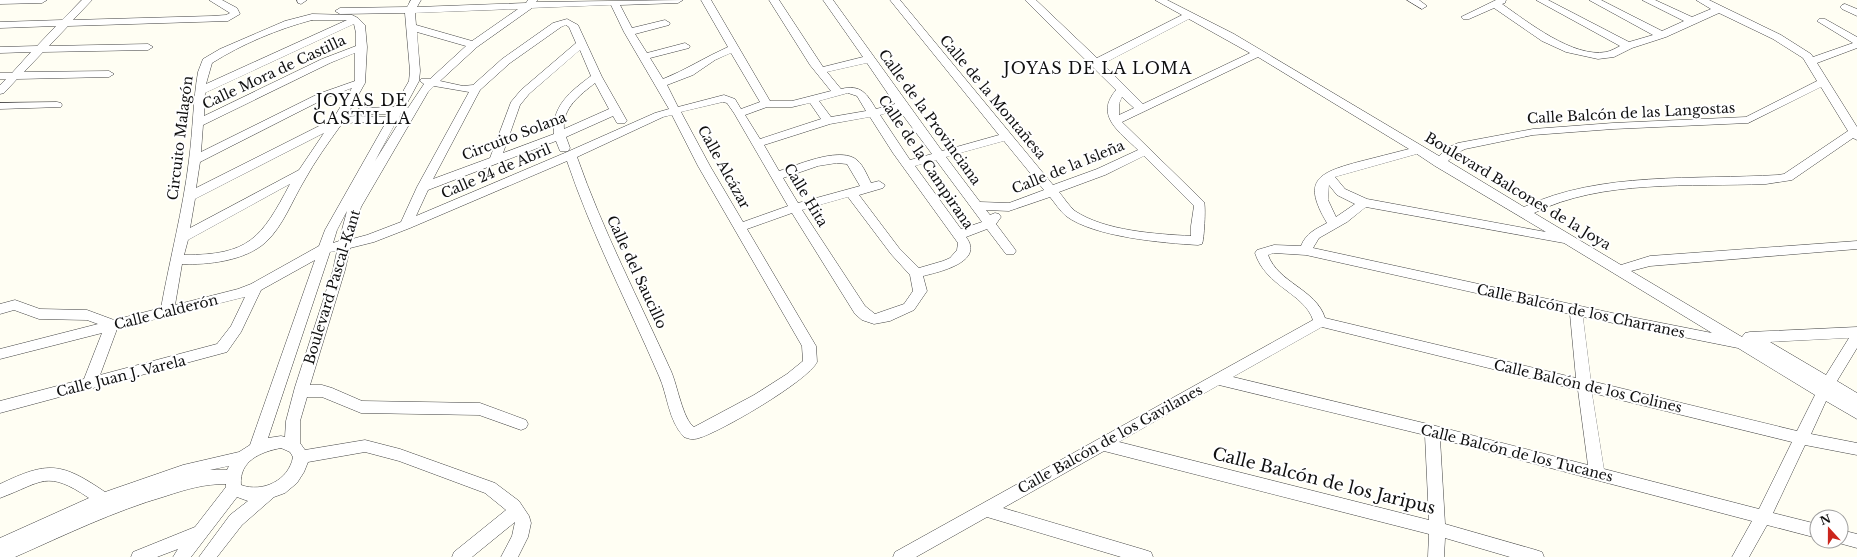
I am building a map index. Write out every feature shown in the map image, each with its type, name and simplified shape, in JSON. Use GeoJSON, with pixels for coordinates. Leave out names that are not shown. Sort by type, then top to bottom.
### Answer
{"type":"FeatureCollection","features":[{"type":"Feature","properties":{"kind":"street"},"geometry":{"type":"LineString","coordinates":[[0,1],[42,0]]}},
{"type":"Feature","properties":{"kind":"street"},"geometry":{"type":"LineString","coordinates":[[0,91],[86,0]]}},
{"type":"Feature","properties":{"kind":"street"},"geometry":{"type":"LineString","coordinates":[[0,25],[228,18],[235,14],[236,12],[214,0]]}},
{"type":"Feature","properties":{"kind":"street"},"geometry":{"type":"LineString","coordinates":[[323,11],[413,5],[678,0]]}},
{"type":"Feature","properties":{"kind":"street"},"geometry":{"type":"LineString","coordinates":[[706,0],[766,104]]}},
{"type":"Feature","properties":{"kind":"street","name":"Calle de la Campirana"},"geometry":{"type":"LineString","coordinates":[[774,0],[820,71],[843,91],[861,94],[872,113],[958,235],[964,247],[963,253],[958,259],[916,273]]}},
{"type":"Feature","properties":{"kind":"street","name":"Calle de la Provinciana"},"geometry":{"type":"LineString","coordinates":[[828,0],[902,106],[1010,250]]}},
{"type":"Feature","properties":{"kind":"street","name":"Calle de la Montañesa"},"geometry":{"type":"LineString","coordinates":[[895,0],[1006,137],[1070,213],[1082,220],[1105,228],[1158,237],[1198,241],[1197,226],[1200,215],[1200,205],[1144,152]]}},
{"type":"Feature","properties":{"kind":"street"},"geometry":{"type":"LineString","coordinates":[[1030,0],[1096,63],[1119,93],[1140,107]]}},
{"type":"Feature","properties":{"kind":"street","name":"Boulevard Balcones de la Joya"},"geometry":{"type":"LineString","coordinates":[[1160,0],[1258,53],[1418,150],[1442,161],[1625,268],[1826,388],[1857,413]]}},
{"type":"Feature","properties":{"kind":"street"},"geometry":{"type":"LineString","coordinates":[[1412,0],[1422,6]]}},
{"type":"Feature","properties":{"kind":"street"},"geometry":{"type":"LineString","coordinates":[[1541,0],[1628,46]]}},
{"type":"Feature","properties":{"kind":"street"},"geometry":{"type":"LineString","coordinates":[[1594,0],[1662,35]]}},
{"type":"Feature","properties":{"kind":"street"},"geometry":{"type":"LineString","coordinates":[[1647,0],[1692,21]]}},
{"type":"Feature","properties":{"kind":"street"},"geometry":{"type":"LineString","coordinates":[[1526,210],[1549,201],[1612,187],[1778,179],[1788,177],[1856,133],[1812,62],[1801,51],[1777,37],[1701,0]]}},
{"type":"Feature","properties":{"kind":"street","name":"Calle Alcázar"},"geometry":{"type":"LineString","coordinates":[[614,2],[629,32],[676,111],[704,166],[809,346]]}},
{"type":"Feature","properties":{"kind":"street"},"geometry":{"type":"LineString","coordinates":[[1466,17],[1500,2],[1546,39],[1580,53],[1604,56],[1618,52],[1628,46],[1662,35],[1719,9]]}},
{"type":"Feature","properties":{"kind":"street","name":"Boulevard Pascal-Kant"},"geometry":{"type":"LineString","coordinates":[[250,453],[266,426],[324,249],[337,219],[397,121],[404,110],[473,44],[531,3]]}},
{"type":"Feature","properties":{"kind":"street"},"geometry":{"type":"LineString","coordinates":[[413,5],[412,85],[463,89],[476,88]]}},
{"type":"Feature","properties":{"kind":"street"},"geometry":{"type":"LineString","coordinates":[[1845,7],[1857,14]]}},
{"type":"Feature","properties":{"kind":"street"},"geometry":{"type":"LineString","coordinates":[[1096,63],[1156,31],[1190,15]]}},
{"type":"Feature","properties":{"kind":"street","name":"Circuito Malagón"},"geometry":{"type":"LineString","coordinates":[[167,311],[176,259],[182,238],[195,160],[199,123],[200,91],[203,72],[207,61],[224,51],[301,19],[337,16],[355,20]]}},
{"type":"Feature","properties":{"kind":"street"},"geometry":{"type":"LineString","coordinates":[[176,259],[188,260],[229,254],[254,245],[269,229],[302,173],[344,108],[353,97],[360,83],[362,47],[360,25],[355,20],[200,91]]}},
{"type":"Feature","properties":{"kind":"street"},"geometry":{"type":"LineString","coordinates":[[1822,21],[1857,41]]}},
{"type":"Feature","properties":{"kind":"street","name":"Circuito Solana"},"geometry":{"type":"LineString","coordinates":[[406,225],[423,187],[476,88],[506,61],[557,25],[566,22],[572,23],[597,77],[621,121]]}},
{"type":"Feature","properties":{"kind":"street"},"geometry":{"type":"LineString","coordinates":[[629,32],[665,23]]}},
{"type":"Feature","properties":{"kind":"street"},"geometry":{"type":"LineString","coordinates":[[412,27],[473,44]]}},
{"type":"Feature","properties":{"kind":"street"},"geometry":{"type":"LineString","coordinates":[[495,159],[515,104],[525,92],[581,44]]}},
{"type":"Feature","properties":{"kind":"street"},"geometry":{"type":"LineString","coordinates":[[1812,62],[1857,45]]}},
{"type":"Feature","properties":{"kind":"street"},"geometry":{"type":"LineString","coordinates":[[644,57],[685,46]]}},
{"type":"Feature","properties":{"kind":"street"},"geometry":{"type":"LineString","coordinates":[[0,50],[148,47]]}},
{"type":"Feature","properties":{"kind":"street","name":"Calle Mora de Castilla"},"geometry":{"type":"LineString","coordinates":[[199,123],[326,61],[362,47]]}},
{"type":"Feature","properties":{"kind":"street"},"geometry":{"type":"LineString","coordinates":[[661,84],[689,73],[711,58],[733,48]]}},
{"type":"Feature","properties":{"kind":"street"},"geometry":{"type":"LineString","coordinates":[[1115,121],[1140,107],[1258,53]]}},
{"type":"Feature","properties":{"kind":"street"},"geometry":{"type":"LineString","coordinates":[[820,71],[869,58]]}},
{"type":"Feature","properties":{"kind":"street"},"geometry":{"type":"LineString","coordinates":[[0,76],[109,74]]}},
{"type":"Feature","properties":{"kind":"street"},"geometry":{"type":"LineString","coordinates":[[558,136],[558,121],[567,102],[597,77]]}},
{"type":"Feature","properties":{"kind":"street","name":"Calle Balcón de las Langostas"},"geometry":{"type":"LineString","coordinates":[[1442,161],[1453,150],[1462,146],[1533,132],[1613,126],[1748,120],[1824,82]]}},
{"type":"Feature","properties":{"kind":"street"},"geometry":{"type":"LineString","coordinates":[[195,160],[322,96],[338,89],[360,83]]}},
{"type":"Feature","properties":{"kind":"street","name":"Boulevard Pascal-Kant"},"geometry":{"type":"LineString","coordinates":[[404,110],[412,85]]}},
{"type":"Feature","properties":{"kind":"street"},"geometry":{"type":"LineString","coordinates":[[428,86],[460,95],[468,101]]}},
{"type":"Feature","properties":{"kind":"street"},"geometry":{"type":"LineString","coordinates":[[739,113],[766,104],[792,104],[813,100],[843,91]]}},
{"type":"Feature","properties":{"kind":"street"},"geometry":{"type":"LineString","coordinates":[[1119,93],[1112,109],[1115,121],[1144,152]]}},
{"type":"Feature","properties":{"kind":"street","name":"Calle Hita"},"geometry":{"type":"LineString","coordinates":[[676,111],[715,100],[727,99],[739,113],[758,143],[795,208],[860,310],[867,316],[874,319],[885,317],[909,307],[916,299],[920,291],[916,273]]}},
{"type":"Feature","properties":{"kind":"street"},"geometry":{"type":"LineString","coordinates":[[813,100],[828,121]]}},
{"type":"Feature","properties":{"kind":"street"},"geometry":{"type":"LineString","coordinates":[[0,106],[57,106]]}},
{"type":"Feature","properties":{"kind":"street"},"geometry":{"type":"LineString","coordinates":[[758,143],[828,121],[902,106]]}},
{"type":"Feature","properties":{"kind":"street"},"geometry":{"type":"LineString","coordinates":[[344,108],[361,112],[404,110]]}},
{"type":"Feature","properties":{"kind":"street","name":"Circuito Solana"},"geometry":{"type":"LineString","coordinates":[[423,187],[558,136],[615,111]]}},
{"type":"Feature","properties":{"kind":"street","name":"Calle 24 de Abril"},"geometry":{"type":"LineString","coordinates":[[324,249],[370,239],[406,225],[567,152],[647,120],[676,111]]}},
{"type":"Feature","properties":{"kind":"street"},"geometry":{"type":"LineString","coordinates":[[188,197],[336,122],[356,119],[397,121]]}},
{"type":"Feature","properties":{"kind":"street","name":"Boulevard Pascal-Kant"},"geometry":{"type":"LineString","coordinates":[[292,444],[293,421],[339,270],[348,228],[355,207],[397,121]]}},
{"type":"Feature","properties":{"kind":"street","name":"Calle del Saucillo"},"geometry":{"type":"LineString","coordinates":[[558,136],[567,152],[585,200],[629,293],[676,402],[685,429],[689,433],[701,431],[798,374],[809,364],[811,355],[809,346]]}},
{"type":"Feature","properties":{"kind":"street"},"geometry":{"type":"LineString","coordinates":[[908,164],[1006,137]]}},
{"type":"Feature","properties":{"kind":"street"},"geometry":{"type":"LineString","coordinates":[[1334,224],[1322,200],[1320,190],[1321,184],[1328,176],[1340,171],[1418,150]]}},
{"type":"Feature","properties":{"kind":"street","name":"Calle de la Isleña"},"geometry":{"type":"LineString","coordinates":[[977,206],[1001,208],[1041,197],[1144,152]]}},
{"type":"Feature","properties":{"kind":"street"},"geometry":{"type":"LineString","coordinates":[[777,176],[839,158],[852,162],[867,188]]}},
{"type":"Feature","properties":{"kind":"street"},"geometry":{"type":"LineString","coordinates":[[182,238],[302,173]]}},
{"type":"Feature","properties":{"kind":"street"},"geometry":{"type":"LineString","coordinates":[[1328,176],[1341,192],[1364,203],[1571,241]]}},
{"type":"Feature","properties":{"kind":"street"},"geometry":{"type":"LineString","coordinates":[[740,227],[795,208],[879,185]]}},
{"type":"Feature","properties":{"kind":"street"},"geometry":{"type":"LineString","coordinates":[[851,193],[895,251],[916,273]]}},
{"type":"Feature","properties":{"kind":"street"},"geometry":{"type":"LineString","coordinates":[[1306,251],[1310,240],[1315,235],[1364,203]]}},
{"type":"Feature","properties":{"kind":"street"},"geometry":{"type":"LineString","coordinates":[[958,235],[990,224],[1001,208]]}},
{"type":"Feature","properties":{"kind":"street","name":"Boulevard Balcones de la Joya"},"geometry":{"type":"LineString","coordinates":[[1526,210],[1571,241],[1625,268]]}},
{"type":"Feature","properties":{"kind":"street"},"geometry":{"type":"LineString","coordinates":[[1625,268],[1650,261],[1857,245]]}},
{"type":"Feature","properties":{"kind":"street","name":"Calle Calderón"},"geometry":{"type":"LineString","coordinates":[[0,354],[223,298],[256,287],[324,249]]}},
{"type":"Feature","properties":{"kind":"street","name":"Calle Balcón de los Charranes"},"geometry":{"type":"LineString","coordinates":[[1320,322],[1319,317],[1311,306],[1284,283],[1262,261],[1261,253],[1274,249],[1306,251],[1576,310],[1748,341],[1857,332]]}},
{"type":"Feature","properties":{"kind":"street","name":"Calle Juan J. Varela"},"geometry":{"type":"LineString","coordinates":[[0,407],[217,351],[227,345],[247,308],[256,287]]}},
{"type":"Feature","properties":{"kind":"street"},"geometry":{"type":"LineString","coordinates":[[0,309],[15,305],[39,314],[86,316],[97,318],[112,325],[89,384]]}},
{"type":"Feature","properties":{"kind":"street"},"geometry":{"type":"LineString","coordinates":[[1576,310],[1584,385],[1598,474]]}},
{"type":"Feature","properties":{"kind":"street","name":"Calle Balcón de los Gavilanes"},"geometry":{"type":"LineString","coordinates":[[901,557],[1320,322]]}},
{"type":"Feature","properties":{"kind":"street","name":"Calle Balcón de los Colines"},"geometry":{"type":"LineString","coordinates":[[1320,322],[1802,438],[1857,449]]}},
{"type":"Feature","properties":{"kind":"street"},"geometry":{"type":"LineString","coordinates":[[1740,557],[1763,517],[1826,388],[1857,336]]}},
{"type":"Feature","properties":{"kind":"street","name":"Calle Balcón de los Tucanes"},"geometry":{"type":"LineString","coordinates":[[1217,379],[1432,431],[1809,528]]}},
{"type":"Feature","properties":{"kind":"street","name":"Boulevard Balcones de la Joya"},"geometry":{"type":"LineString","coordinates":[[1826,388],[1857,400]]}},
{"type":"Feature","properties":{"kind":"street"},"geometry":{"type":"LineString","coordinates":[[301,391],[322,391],[361,407],[470,407],[480,409],[521,424]]}},
{"type":"Feature","properties":{"kind":"street"},"geometry":{"type":"LineString","coordinates":[[1432,431],[1437,530],[1436,557]]}},
{"type":"Feature","properties":{"kind":"street"},"geometry":{"type":"LineString","coordinates":[[0,546],[104,500],[209,463],[250,453],[275,442],[292,444],[299,449],[302,457],[300,467],[294,477],[283,486],[271,492],[256,496],[242,495],[232,483],[210,476],[196,479],[97,513],[0,556]]}},
{"type":"Feature","properties":{"kind":"street","name":"Calle Balcón de los Jaripus"},"geometry":{"type":"LineString","coordinates":[[1102,444],[1536,557]]}},
{"type":"Feature","properties":{"kind":"street"},"geometry":{"type":"LineString","coordinates":[[302,457],[352,447],[366,446],[380,448],[490,488],[503,496],[517,511],[523,523],[520,537],[510,557]]}},
{"type":"Feature","properties":{"kind":"street"},"geometry":{"type":"LineString","coordinates":[[181,557],[201,532],[232,483],[235,467],[250,453]]}},
{"type":"Feature","properties":{"kind":"street"},"geometry":{"type":"LineString","coordinates":[[0,490],[33,475],[52,472],[72,478],[104,500]]}},
{"type":"Feature","properties":{"kind":"street"},"geometry":{"type":"LineString","coordinates":[[207,557],[236,520],[271,492]]}},
{"type":"Feature","properties":{"kind":"street"},"geometry":{"type":"LineString","coordinates":[[985,509],[1145,557]]}},
{"type":"Feature","properties":{"kind":"street"},"geometry":{"type":"LineString","coordinates":[[460,557],[517,511]]}},
{"type":"Feature","properties":{"kind":"street"},"geometry":{"type":"LineString","coordinates":[[139,557],[201,532]]}},
{"type":"Feature","properties":{"kind":"district","name":"JOYAS DE LA LOMA"},"geometry":{"type":"Point","coordinates":[1098,68]}},
{"type":"Feature","properties":{"kind":"district","name":"JOYAS DE CASTILLA"},"geometry":{"type":"Point","coordinates":[362,109]}}]}
